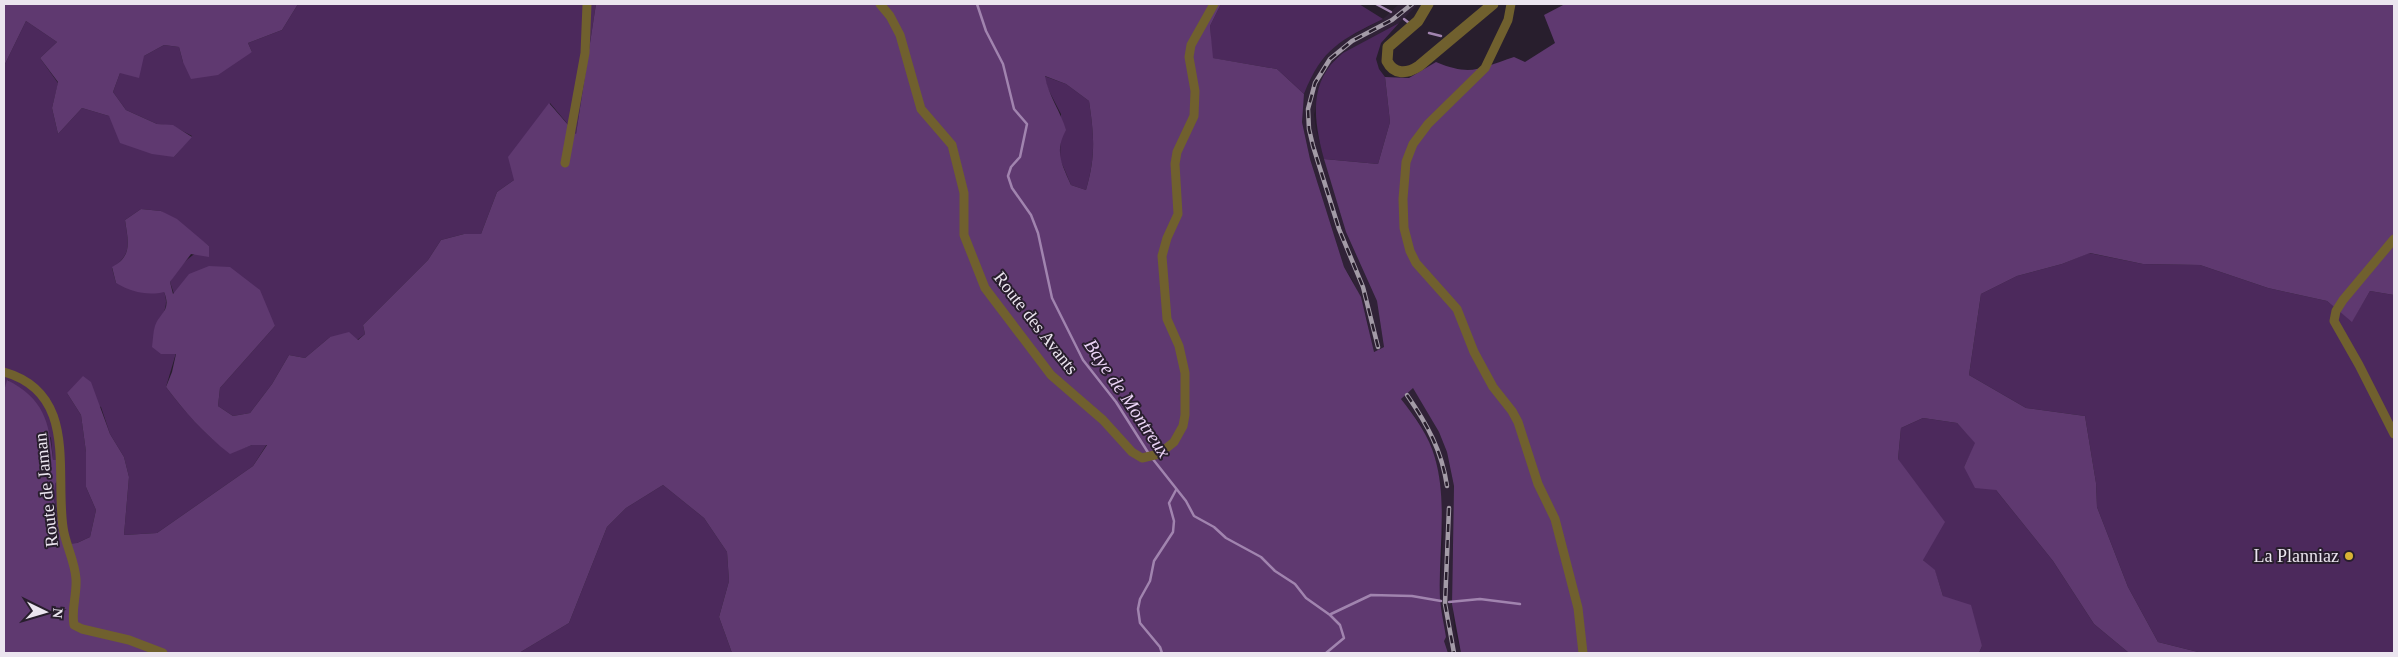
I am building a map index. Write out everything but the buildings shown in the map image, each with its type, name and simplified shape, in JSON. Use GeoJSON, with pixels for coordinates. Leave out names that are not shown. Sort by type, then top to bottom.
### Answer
{"type":"FeatureCollection","features":[{"type":"Feature","properties":{"kind":"street"},"geometry":{"type":"LineString","coordinates":[[565,163],[585,54],[587,4]]}},
{"type":"Feature","properties":{"kind":"street","name":"Route des Avants"},"geometry":{"type":"LineString","coordinates":[[880,4],[890,16],[900,35],[921,109],[952,145],[964,193],[964,235],[985,288],[1051,375],[1103,420],[1132,452],[1142,458],[1153,457],[1169,447],[1183,426],[1186,392],[1183,358],[1167,319],[1162,256],[1167,238],[1178,214],[1175,164],[1178,152],[1194,116],[1195,91],[1189,57],[1191,44],[1214,4]]}},
{"type":"Feature","properties":{"kind":"street"},"geometry":{"type":"LineString","coordinates":[[1428,4],[1418,21],[1392,42],[1386,50],[1387,61],[1394,70],[1408,72],[1419,66],[1493,4]]}},
{"type":"Feature","properties":{"kind":"street"},"geometry":{"type":"LineString","coordinates":[[1511,4],[1508,20],[1485,68],[1428,124],[1413,144],[1406,162],[1403,199],[1404,228],[1410,251],[1416,262],[1457,309],[1474,352],[1493,387],[1512,411],[1518,422],[1538,484],[1556,519],[1578,608],[1583,653]]}},
{"type":"Feature","properties":{"kind":"street"},"geometry":{"type":"LineString","coordinates":[[2394,239],[2343,300],[2336,310],[2334,320],[2394,434]]}},
{"type":"Feature","properties":{"kind":"street","name":"Route de Jaman"},"geometry":{"type":"LineString","coordinates":[[4,372],[21,379],[39,393],[50,409],[58,430],[62,466],[62,526],[76,579],[72,614],[74,624],[82,629],[129,640],[163,653]]}},
{"type":"Feature","properties":{"kind":"shaded area"},"geometry":{"type":"Polygon","coordinates":[[[4,4],[298,4],[282,30],[248,43],[252,52],[218,75],[191,79],[183,62],[179,47],[164,45],[144,56],[139,78],[120,73],[113,92],[126,110],[157,124],[173,125],[192,137],[174,157],[152,154],[120,143],[109,116],[82,108],[58,134],[52,108],[58,82],[40,58],[57,42],[26,21],[4,66],[4,4]]]}},
{"type":"Feature","properties":{"kind":"shaded area"},"geometry":{"type":"Polygon","coordinates":[[[298,4],[596,4],[576,134],[550,103],[514,180],[497,192],[481,234],[464,234],[441,240],[428,260],[363,325],[365,334],[357,340],[330,337],[305,358],[289,355],[272,384],[250,413],[233,416],[218,406],[220,388],[275,326],[174,294],[170,282],[178,270],[191,256],[209,246],[161,211],[141,209],[125,220],[128,247],[123,258],[112,268],[116,283],[164,292],[165,309],[156,324],[176,353],[166,387],[195,422],[230,453],[252,445],[267,444],[253,466],[157,533],[124,535],[129,477],[124,457],[110,434],[101,407],[67,393],[81,415],[86,452],[86,487],[96,510],[90,537],[77,543],[65,544],[54,498],[55,484],[58,478],[57,460],[53,460],[51,438],[8,380],[4,391],[4,66],[26,21],[57,42],[40,58],[58,83],[52,108],[58,134],[82,108],[109,116],[174,157],[192,136],[173,126],[157,124],[126,110],[113,92],[120,73],[164,45],[179,47],[183,62],[252,52],[248,43],[282,30],[298,4]]]}},
{"type":"Feature","properties":{"kind":"shaded area"},"geometry":{"type":"Polygon","coordinates":[[[596,4],[1221,4],[1210,26],[1213,58],[1277,69],[1304,94],[1302,122],[1310,159],[1344,267],[1361,297],[1374,352],[1384,347],[1377,301],[1346,232],[1324,159],[1378,164],[1390,122],[1385,77],[1409,78],[1436,62],[1448,67],[1468,70],[1514,57],[1525,62],[1555,43],[1544,15],[1565,4],[2394,4],[2394,295],[2370,291],[2352,322],[2327,301],[2268,288],[2200,265],[2143,264],[2090,253],[2062,264],[2017,276],[1981,294],[1969,375],[2026,408],[2085,416],[2096,483],[2097,507],[2128,587],[2158,642],[2202,653],[2129,653],[2094,624],[2053,561],[1996,490],[1975,488],[1964,467],[1975,443],[1957,423],[1923,418],[1901,428],[1898,459],[1945,522],[1923,560],[1935,570],[1943,596],[1971,605],[1982,646],[1979,653],[1461,653],[1452,604],[1454,486],[1447,452],[1439,432],[1413,388],[1401,399],[1429,442],[1439,475],[1442,511],[1440,599],[1446,637],[1444,641],[1448,653],[732,653],[719,617],[729,581],[727,552],[704,518],[663,485],[626,508],[607,527],[569,623],[519,653],[4,653],[4,391],[7,380],[19,387],[37,403],[46,423],[53,460],[58,460],[59,478],[55,484],[54,498],[65,544],[77,543],[90,537],[96,510],[86,487],[86,452],[81,415],[67,393],[83,376],[91,382],[110,434],[124,457],[129,477],[124,535],[157,533],[253,466],[267,445],[252,445],[230,454],[195,422],[166,387],[176,354],[161,354],[152,347],[155,326],[167,304],[164,292],[146,293],[122,286],[116,283],[112,267],[123,258],[128,247],[125,220],[141,209],[161,211],[177,219],[209,246],[209,257],[191,254],[170,282],[173,294],[189,274],[209,266],[230,267],[260,290],[275,326],[220,388],[218,406],[233,416],[250,413],[272,384],[289,355],[305,358],[330,337],[349,332],[358,340],[365,334],[363,325],[428,260],[441,240],[464,234],[481,234],[497,192],[514,180],[508,157],[549,103],[576,134],[596,4]],[[1045,76],[1066,130],[1060,145],[1062,164],[1071,185],[1086,190],[1093,156],[1089,101],[1066,84],[1045,76]]]}},
{"type":"Feature","properties":{"kind":"shaded area"},"geometry":{"type":"Polygon","coordinates":[[[1221,4],[1359,4],[1383,19],[1355,33],[1334,47],[1318,66],[1304,94],[1277,69],[1212,58],[1210,26],[1221,4]]]}},
{"type":"Feature","properties":{"kind":"shaded area"},"geometry":{"type":"Polygon","coordinates":[[[1399,4],[1418,4],[1399,23],[1336,58],[1322,80],[1314,115],[1316,129],[1346,232],[1377,301],[1384,347],[1373,352],[1367,320],[1353,281],[1344,267],[1310,159],[1302,122],[1302,108],[1309,80],[1315,69],[1334,45],[1383,19],[1399,4]]]}},
{"type":"Feature","properties":{"kind":"shaded area"},"geometry":{"type":"Polygon","coordinates":[[[1399,23],[1381,43],[1376,59],[1379,69],[1385,77],[1390,122],[1378,164],[1324,159],[1316,116],[1316,102],[1323,76],[1331,64],[1343,53],[1399,23]]]}},
{"type":"Feature","properties":{"kind":"shaded area"},"geometry":{"type":"Polygon","coordinates":[[[1044,76],[1066,84],[1089,101],[1093,156],[1086,190],[1071,185],[1060,159],[1061,114],[1048,89],[1044,76]]]}},
{"type":"Feature","properties":{"kind":"shaded area"},"geometry":{"type":"Polygon","coordinates":[[[2089,253],[2143,264],[2200,265],[2268,288],[2327,301],[2352,321],[2370,291],[2394,295],[2394,653],[2202,653],[2158,642],[2128,587],[2097,507],[2096,483],[2085,416],[2026,408],[1969,375],[1981,294],[2017,276],[2062,264],[2089,253]]]}},
{"type":"Feature","properties":{"kind":"shaded area"},"geometry":{"type":"Polygon","coordinates":[[[1413,387],[1439,432],[1447,452],[1454,486],[1452,591],[1454,627],[1461,653],[1448,653],[1444,641],[1440,600],[1443,534],[1439,478],[1435,458],[1427,439],[1418,421],[1401,399],[1413,387]]]}},
{"type":"Feature","properties":{"kind":"shaded area"},"geometry":{"type":"Polygon","coordinates":[[[1923,418],[1957,423],[1976,443],[1964,467],[1996,490],[2053,561],[2094,624],[2129,653],[1979,653],[1982,646],[1943,596],[1935,571],[1923,560],[1898,459],[1901,428],[1923,418]]]}},
{"type":"Feature","properties":{"kind":"shaded area"},"geometry":{"type":"Polygon","coordinates":[[[663,485],[704,518],[727,552],[729,581],[719,617],[732,653],[519,653],[569,623],[607,527],[626,508],[663,485]]]}},
{"type":"Feature","properties":{"kind":"waterway","name":"Baye de Montreux"},"geometry":{"type":"LineString","coordinates":[[977,4],[986,31],[1003,64],[1014,109],[1027,124],[1020,157],[1011,167],[1008,176],[1012,188],[1031,215],[1038,233],[1052,298],[1083,360],[1116,402],[1149,454]]}},
{"type":"Feature","properties":{"kind":"waterway"},"geometry":{"type":"LineString","coordinates":[[1376,4],[1391,12]]}},
{"type":"Feature","properties":{"kind":"waterway"},"geometry":{"type":"LineString","coordinates":[[1404,19],[1409,23]]}},
{"type":"Feature","properties":{"kind":"waterway"},"geometry":{"type":"LineString","coordinates":[[1429,33],[1441,36]]}},
{"type":"Feature","properties":{"kind":"waterway","name":"Baye de Montreux"},"geometry":{"type":"LineString","coordinates":[[1152,458],[1186,501],[1194,516],[1214,527],[1226,538],[1261,557],[1275,571],[1295,584],[1306,598],[1330,615],[1340,625],[1344,638],[1326,653]]}},
{"type":"Feature","properties":{"kind":"waterway"},"geometry":{"type":"LineString","coordinates":[[1162,653],[1160,647],[1140,623],[1138,609],[1140,599],[1150,581],[1154,561],[1173,532],[1174,521],[1169,503],[1176,490]]}},
{"type":"Feature","properties":{"kind":"waterway"},"geometry":{"type":"LineString","coordinates":[[1331,614],[1371,595],[1412,596],[1441,601]]}},
{"type":"Feature","properties":{"kind":"waterway"},"geometry":{"type":"LineString","coordinates":[[1449,602],[1480,599],[1520,604]]}},
{"type":"Feature","properties":{"kind":"railway"},"geometry":{"type":"LineString","coordinates":[[1378,347],[1363,287],[1339,229],[1313,146],[1309,129],[1308,109],[1315,83],[1330,59],[1352,41],[1392,20],[1412,4]]}},
{"type":"Feature","properties":{"kind":"railway"},"geometry":{"type":"LineString","coordinates":[[1407,395],[1433,438],[1445,473],[1447,486]]}},
{"type":"Feature","properties":{"kind":"railway"},"geometry":{"type":"LineString","coordinates":[[1449,508],[1445,604],[1454,653]]}},
{"type":"Feature","properties":{"kind":"place","name":"La Planniaz"},"geometry":{"type":"Point","coordinates":[2349,556]}}]}
